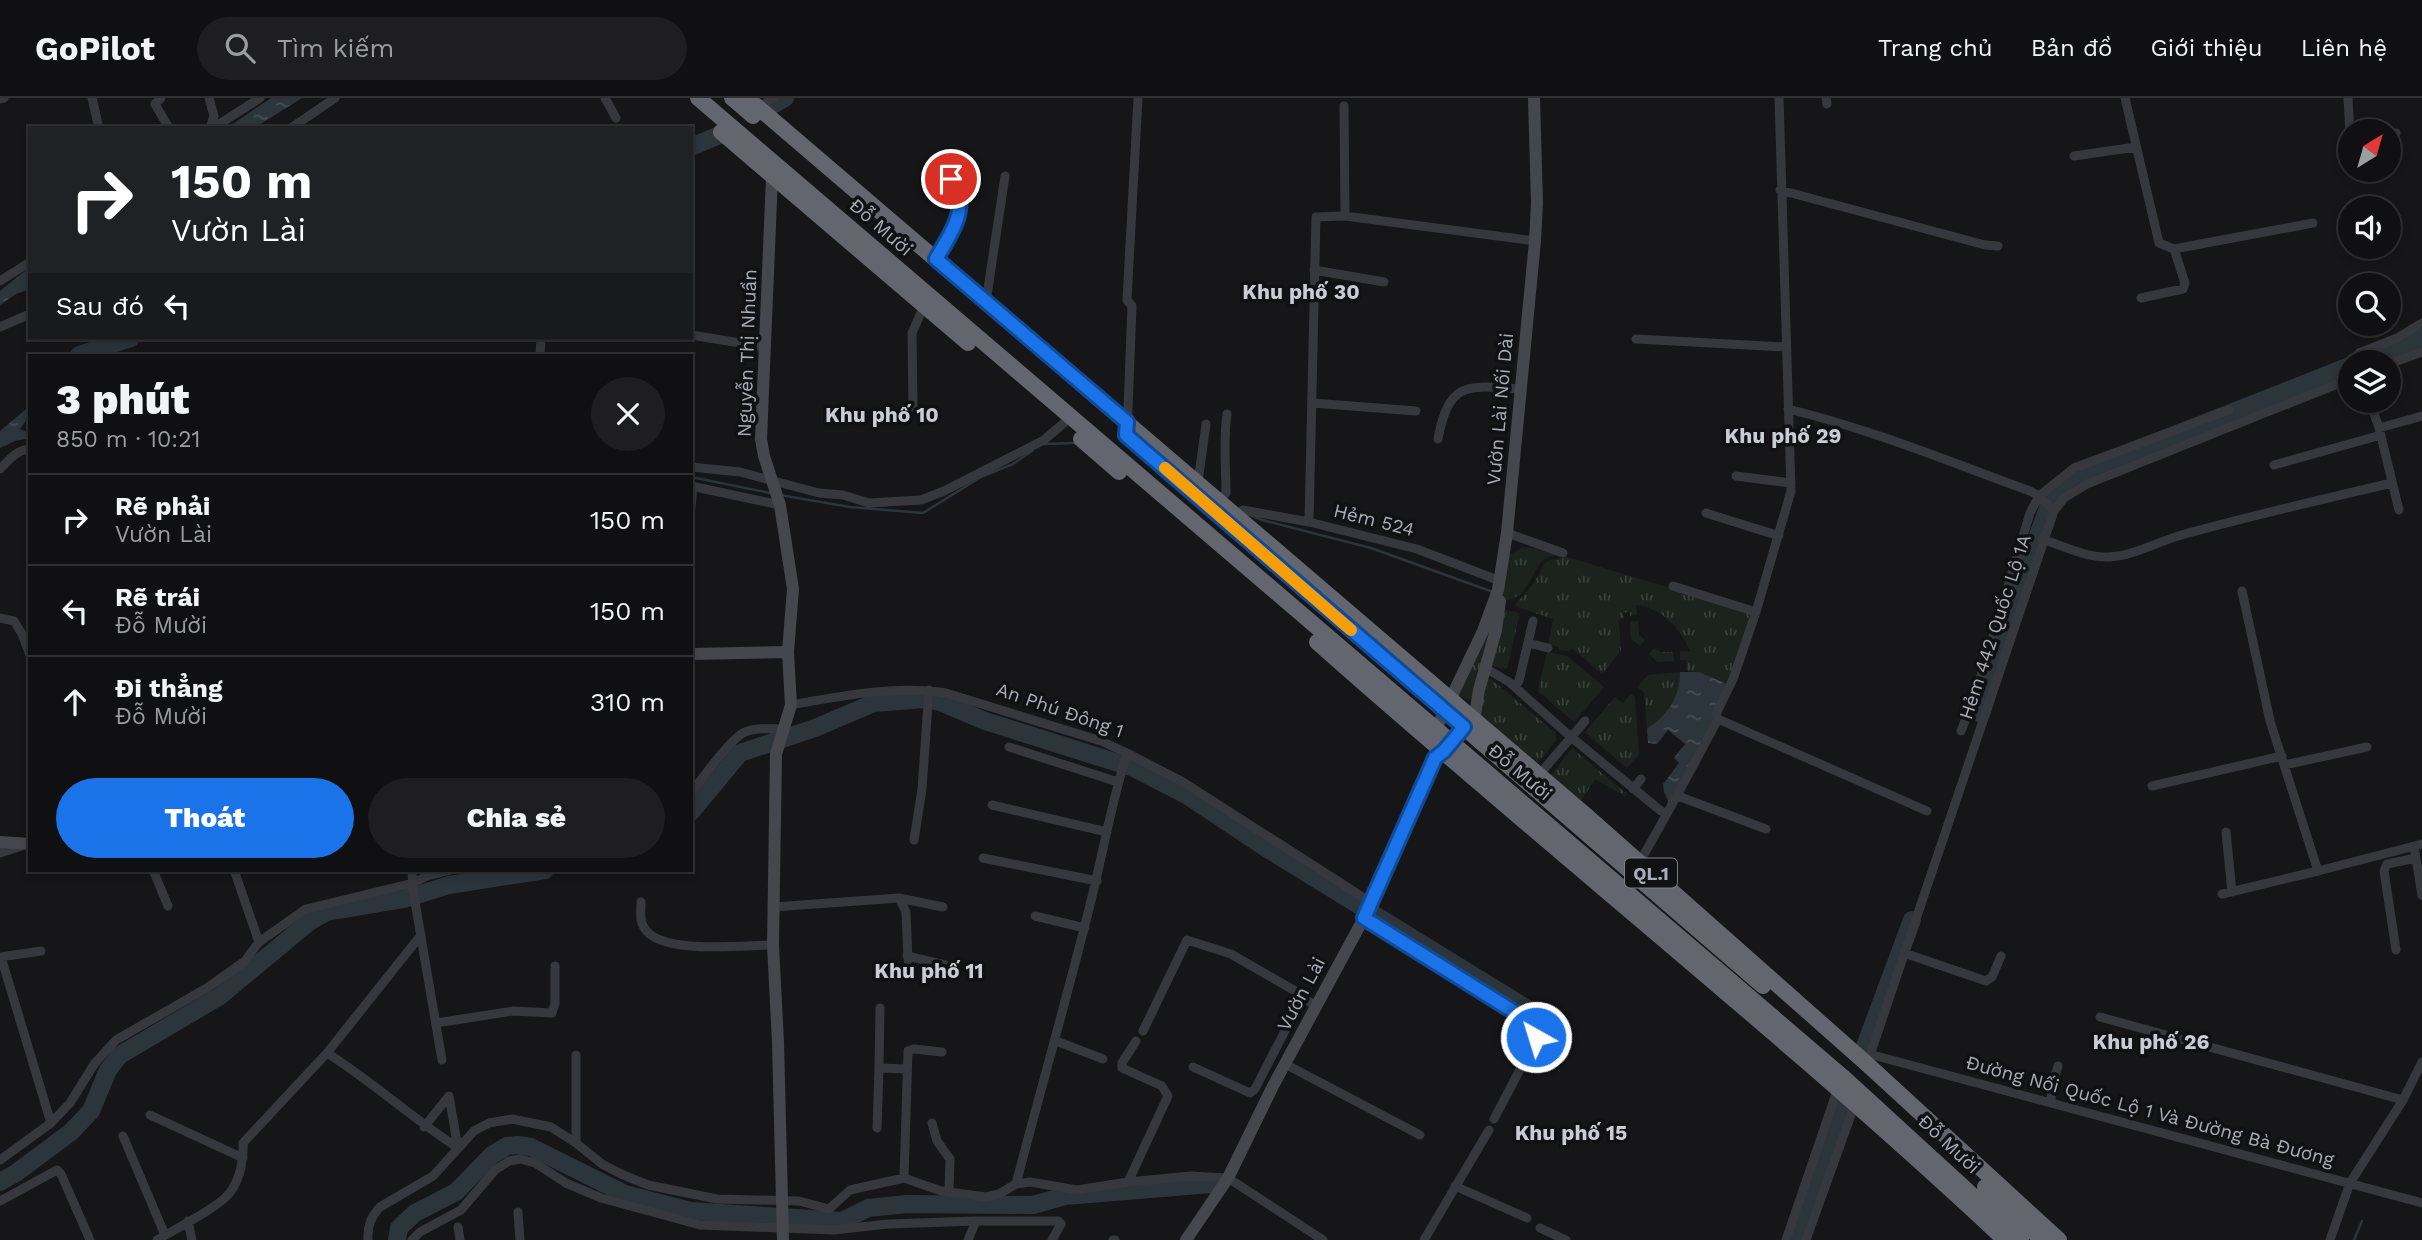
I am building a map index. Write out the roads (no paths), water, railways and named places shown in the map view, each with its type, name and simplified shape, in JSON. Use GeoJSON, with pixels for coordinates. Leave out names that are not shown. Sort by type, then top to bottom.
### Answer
{"type":"FeatureCollection","features":[{"type":"Feature","properties":{"kind":"highway","name":"Đỗ Mười"},"geometry":{"type":"LineString","coordinates":[[683,98],[775,172],[1067,420],[1440,745],[1841,1083],[2005,1240]]}},
{"type":"Feature","properties":{"kind":"highway","name":"Đỗ Mười"},"geometry":{"type":"LineString","coordinates":[[698,98],[923,306],[1067,420]]}},
{"type":"Feature","properties":{"kind":"highway","name":"Đỗ Mười"},"geometry":{"type":"LineString","coordinates":[[732,98],[1127,428],[1198,482],[1448,707]]}},
{"type":"Feature","properties":{"kind":"highway","name":"Đỗ Mười"},"geometry":{"type":"LineString","coordinates":[[753,103],[986,302],[1448,707],[1866,1063],[2042,1240]]}},
{"type":"Feature","properties":{"kind":"highway","name":"Đỗ Mười"},"geometry":{"type":"LineString","coordinates":[[1469,724],[1538,776],[1639,863],[1866,1063],[2059,1240]]}},
{"type":"Feature","properties":{"kind":"highway","name":"Đỗ Mười"},"geometry":{"type":"LineString","coordinates":[[1858,1098],[1914,1140],[2021,1240]]}},
{"type":"Feature","properties":{"kind":"street"},"geometry":{"type":"LineString","coordinates":[[92,98],[99,126]]}},
{"type":"Feature","properties":{"kind":"street"},"geometry":{"type":"LineString","coordinates":[[161,98],[155,104],[168,126]]}},
{"type":"Feature","properties":{"kind":"street"},"geometry":{"type":"LineString","coordinates":[[209,98],[214,116],[212,126]]}},
{"type":"Feature","properties":{"kind":"street"},"geometry":{"type":"LineString","coordinates":[[215,126],[260,98]]}},
{"type":"Feature","properties":{"kind":"street"},"geometry":{"type":"LineString","coordinates":[[295,126],[335,98]]}},
{"type":"Feature","properties":{"kind":"street"},"geometry":{"type":"LineString","coordinates":[[605,98],[616,118]]}},
{"type":"Feature","properties":{"kind":"street"},"geometry":{"type":"LineString","coordinates":[[753,103],[774,98]]}},
{"type":"Feature","properties":{"kind":"street"},"geometry":{"type":"LineString","coordinates":[[1127,428],[1132,306],[1128,300],[1138,98]]}},
{"type":"Feature","properties":{"kind":"street","name":"Vườn Lài Nối Dài"},"geometry":{"type":"LineString","coordinates":[[1448,707],[1483,631],[1499,585],[1507,533],[1535,241],[1537,203],[1534,98]]}},
{"type":"Feature","properties":{"kind":"street"},"geometry":{"type":"LineString","coordinates":[[1639,863],[1718,719],[1716,714],[1733,679],[1788,505],[1791,483],[1779,98]]}},
{"type":"Feature","properties":{"kind":"street"},"geometry":{"type":"LineString","coordinates":[[2125,98],[2159,243],[2174,249],[2313,223]]}},
{"type":"Feature","properties":{"kind":"street"},"geometry":{"type":"LineString","coordinates":[[2348,98],[2349,119]]}},
{"type":"Feature","properties":{"kind":"street"},"geometry":{"type":"LineString","coordinates":[[1344,106],[1345,216]]}},
{"type":"Feature","properties":{"kind":"street"},"geometry":{"type":"LineString","coordinates":[[2074,156],[2136,147]]}},
{"type":"Feature","properties":{"kind":"street"},"geometry":{"type":"LineString","coordinates":[[936,259],[957,224],[958,189],[951,179],[951,159]]}},
{"type":"Feature","properties":{"kind":"street","name":"Nguyễn Thị Nhuần"},"geometry":{"type":"LineString","coordinates":[[775,172],[761,439],[777,493],[793,589],[788,652]]}},
{"type":"Feature","properties":{"kind":"street"},"geometry":{"type":"LineString","coordinates":[[986,302],[1005,176]]}},
{"type":"Feature","properties":{"kind":"street"},"geometry":{"type":"LineString","coordinates":[[1780,190],[1959,239],[1998,246]]}},
{"type":"Feature","properties":{"kind":"street"},"geometry":{"type":"LineString","coordinates":[[1309,522],[1316,217],[1345,216],[1535,241]]}},
{"type":"Feature","properties":{"kind":"street"},"geometry":{"type":"LineString","coordinates":[[2141,298],[2183,289],[2185,283],[2174,249]]}},
{"type":"Feature","properties":{"kind":"street"},"geometry":{"type":"LineString","coordinates":[[0,281],[28,263]]}},
{"type":"Feature","properties":{"kind":"street"},"geometry":{"type":"LineString","coordinates":[[1314,270],[1384,282]]}},
{"type":"Feature","properties":{"kind":"street"},"geometry":{"type":"LineString","coordinates":[[913,407],[912,332],[923,306]]}},
{"type":"Feature","properties":{"kind":"street"},"geometry":{"type":"LineString","coordinates":[[0,327],[28,315]]}},
{"type":"Feature","properties":{"kind":"street"},"geometry":{"type":"LineString","coordinates":[[2367,350],[2397,338],[2422,323]]}},
{"type":"Feature","properties":{"kind":"street"},"geometry":{"type":"LineString","coordinates":[[693,335],[765,347]]}},
{"type":"Feature","properties":{"kind":"street"},"geometry":{"type":"LineString","coordinates":[[1636,339],[1786,347]]}},
{"type":"Feature","properties":{"kind":"street"},"geometry":{"type":"LineString","coordinates":[[2401,360],[2422,352]]}},
{"type":"Feature","properties":{"kind":"street","name":"Hẻm 442 Quốc Lộ 1A"},"geometry":{"type":"LineString","coordinates":[[1866,1063],[2042,539],[2050,508],[2087,484],[2338,384]]}},
{"type":"Feature","properties":{"kind":"street"},"geometry":{"type":"LineString","coordinates":[[1438,439],[1443,414],[1456,394],[1466,388],[1521,390]]}},
{"type":"Feature","properties":{"kind":"street"},"geometry":{"type":"LineString","coordinates":[[1313,402],[1416,411]]}},
{"type":"Feature","properties":{"kind":"street"},"geometry":{"type":"LineString","coordinates":[[1788,410],[1819,417],[1927,453],[2039,496],[2050,508]]}},
{"type":"Feature","properties":{"kind":"street"},"geometry":{"type":"LineString","coordinates":[[1961,731],[1975,696],[2030,513],[2039,496],[2080,465],[2229,411]]}},
{"type":"Feature","properties":{"kind":"street"},"geometry":{"type":"LineString","coordinates":[[2374,413],[2399,510]]}},
{"type":"Feature","properties":{"kind":"street"},"geometry":{"type":"LineString","coordinates":[[1219,500],[1226,493],[1227,454],[1223,435],[1227,414]]}},
{"type":"Feature","properties":{"kind":"street"},"geometry":{"type":"LineString","coordinates":[[2274,465],[2422,416]]}},
{"type":"Feature","properties":{"kind":"street"},"geometry":{"type":"LineString","coordinates":[[693,486],[843,495],[869,503],[921,500],[1044,440],[1067,420]]}},
{"type":"Feature","properties":{"kind":"street"},"geometry":{"type":"LineString","coordinates":[[1198,482],[1206,424]]}},
{"type":"Feature","properties":{"kind":"street"},"geometry":{"type":"LineString","coordinates":[[0,470],[23,449],[28,450]]}},
{"type":"Feature","properties":{"kind":"street"},"geometry":{"type":"LineString","coordinates":[[693,467],[740,472],[777,493]]}},
{"type":"Feature","properties":{"kind":"street"},"geometry":{"type":"LineString","coordinates":[[1736,476],[1791,483]]}},
{"type":"Feature","properties":{"kind":"street"},"geometry":{"type":"LineString","coordinates":[[2042,539],[2097,556],[2111,557],[2238,519],[2277,512],[2392,482]]}},
{"type":"Feature","properties":{"kind":"street","name":"Hẻm 524"},"geometry":{"type":"LineString","coordinates":[[1235,514],[1243,510],[1309,522],[1417,549],[1499,585]]}},
{"type":"Feature","properties":{"kind":"street"},"geometry":{"type":"LineString","coordinates":[[1706,513],[1779,536]]}},
{"type":"Feature","properties":{"kind":"street"},"geometry":{"type":"LineString","coordinates":[[1507,533],[1563,554]]}},
{"type":"Feature","properties":{"kind":"street","name":"Vườn Lài"},"geometry":{"type":"LineString","coordinates":[[1440,745],[1469,724],[1487,669],[1500,605],[1499,585]]}},
{"type":"Feature","properties":{"kind":"street"},"geometry":{"type":"LineString","coordinates":[[1673,586],[1756,612]]}},
{"type":"Feature","properties":{"kind":"street"},"geometry":{"type":"LineString","coordinates":[[2242,591],[2270,721],[2318,871]]}},
{"type":"Feature","properties":{"kind":"street"},"geometry":{"type":"LineString","coordinates":[[0,618],[14,621],[28,650]]}},
{"type":"Feature","properties":{"kind":"street"},"geometry":{"type":"LineString","coordinates":[[1515,688],[1533,621]]}},
{"type":"Feature","properties":{"kind":"street"},"geometry":{"type":"LineString","coordinates":[[1528,643],[1548,648]]}},
{"type":"Feature","properties":{"kind":"street"},"geometry":{"type":"LineString","coordinates":[[693,654],[788,652],[791,705],[776,754],[773,945],[783,1230]]}},
{"type":"Feature","properties":{"kind":"street"},"geometry":{"type":"LineString","coordinates":[[1487,669],[1515,688],[1661,810]]}},
{"type":"Feature","properties":{"kind":"street","name":"An Phú Đông 1"},"geometry":{"type":"LineString","coordinates":[[791,705],[878,690],[946,693],[1101,741],[1126,757],[1183,782],[1535,1025],[1538,1030],[1536,1037],[1494,1119]]}},
{"type":"Feature","properties":{"kind":"street"},"geometry":{"type":"LineString","coordinates":[[914,841],[922,789],[929,694]]}},
{"type":"Feature","properties":{"kind":"street","name":"Vườn Lài"},"geometry":{"type":"LineString","coordinates":[[1186,1240],[1228,1178],[1285,1064],[1368,911],[1440,745],[1448,707]]}},
{"type":"Feature","properties":{"kind":"street"},"geometry":{"type":"LineString","coordinates":[[1718,719],[1927,811]]}},
{"type":"Feature","properties":{"kind":"street"},"geometry":{"type":"LineString","coordinates":[[1538,776],[1585,721]]}},
{"type":"Feature","properties":{"kind":"street"},"geometry":{"type":"LineString","coordinates":[[693,790],[742,732],[759,729],[782,731]]}},
{"type":"Feature","properties":{"kind":"street"},"geometry":{"type":"LineString","coordinates":[[1009,747],[1119,778]]}},
{"type":"Feature","properties":{"kind":"street"},"geometry":{"type":"LineString","coordinates":[[2152,786],[2367,747]]}},
{"type":"Feature","properties":{"kind":"street"},"geometry":{"type":"LineString","coordinates":[[1016,1184],[1056,1041],[1126,757]]}},
{"type":"Feature","properties":{"kind":"street"},"geometry":{"type":"LineString","coordinates":[[1633,789],[1641,779]]}},
{"type":"Feature","properties":{"kind":"street"},"geometry":{"type":"LineString","coordinates":[[1678,796],[1766,830]]}},
{"type":"Feature","properties":{"kind":"street"},"geometry":{"type":"LineString","coordinates":[[992,805],[1107,832]]}},
{"type":"Feature","properties":{"kind":"street"},"geometry":{"type":"LineString","coordinates":[[2226,832],[2227,893],[2418,846],[2416,858],[2422,895]]}},
{"type":"Feature","properties":{"kind":"street"},"geometry":{"type":"LineString","coordinates":[[0,842],[27,844]]}},
{"type":"Feature","properties":{"kind":"street"},"geometry":{"type":"LineString","coordinates":[[0,853],[27,844]]}},
{"type":"Feature","properties":{"kind":"street"},"geometry":{"type":"LineString","coordinates":[[983,858],[1097,881]]}},
{"type":"Feature","properties":{"kind":"street"},"geometry":{"type":"LineString","coordinates":[[2396,950],[2384,871],[2387,864],[2416,858]]}},
{"type":"Feature","properties":{"kind":"street"},"geometry":{"type":"LineString","coordinates":[[154,872],[168,906]]}},
{"type":"Feature","properties":{"kind":"street"},"geometry":{"type":"LineString","coordinates":[[235,872],[259,942]]}},
{"type":"Feature","properties":{"kind":"street"},"geometry":{"type":"LineString","coordinates":[[412,872],[442,1060]]}},
{"type":"Feature","properties":{"kind":"street"},"geometry":{"type":"LineString","coordinates":[[0,1160],[51,1122],[70,1103],[95,1063],[116,1040],[207,988],[245,961],[259,942],[306,909],[413,886],[427,876],[443,872]]}},
{"type":"Feature","properties":{"kind":"street"},"geometry":{"type":"LineString","coordinates":[[774,907],[899,898],[943,906]]}},
{"type":"Feature","properties":{"kind":"street"},"geometry":{"type":"LineString","coordinates":[[899,898],[906,912],[907,958],[954,967]]}},
{"type":"Feature","properties":{"kind":"street"},"geometry":{"type":"LineString","coordinates":[[641,902],[641,922],[646,932],[668,943],[684,947],[773,945]]}},
{"type":"Feature","properties":{"kind":"street"},"geometry":{"type":"LineString","coordinates":[[1035,916],[1085,928]]}},
{"type":"Feature","properties":{"kind":"street"},"geometry":{"type":"LineString","coordinates":[[123,1136],[161,1237],[231,1193],[243,1158],[243,1143],[327,1054],[421,935]]}},
{"type":"Feature","properties":{"kind":"street"},"geometry":{"type":"LineString","coordinates":[[1143,1031],[1187,940],[1231,954],[1303,996],[1316,1007]]}},
{"type":"Feature","properties":{"kind":"street"},"geometry":{"type":"LineString","coordinates":[[41,951],[1,957],[51,1122]]}},
{"type":"Feature","properties":{"kind":"street"},"geometry":{"type":"LineString","coordinates":[[1904,953],[1986,981],[1992,977],[2001,956]]}},
{"type":"Feature","properties":{"kind":"street"},"geometry":{"type":"LineString","coordinates":[[436,1023],[513,1010],[552,1013],[555,1003],[555,966]]}},
{"type":"Feature","properties":{"kind":"street"},"geometry":{"type":"LineString","coordinates":[[1193,1067],[1250,1093],[1255,1089],[1303,996]]}},
{"type":"Feature","properties":{"kind":"street"},"geometry":{"type":"LineString","coordinates":[[877,1128],[880,1008]]}},
{"type":"Feature","properties":{"kind":"street"},"geometry":{"type":"LineString","coordinates":[[2100,1017],[2403,1100]]}},
{"type":"Feature","properties":{"kind":"street"},"geometry":{"type":"LineString","coordinates":[[1056,1041],[1103,1059]]}},
{"type":"Feature","properties":{"kind":"street"},"geometry":{"type":"LineString","coordinates":[[1128,1182],[1168,1096],[1161,1086],[1122,1068],[1122,1063],[1136,1041]]}},
{"type":"Feature","properties":{"kind":"street"},"geometry":{"type":"LineString","coordinates":[[904,1178],[908,1051],[914,1049],[943,1052]]}},
{"type":"Feature","properties":{"kind":"street"},"geometry":{"type":"LineString","coordinates":[[327,1054],[405,1108],[424,1127],[458,1148]]}},
{"type":"Feature","properties":{"kind":"street"},"geometry":{"type":"LineString","coordinates":[[576,1055],[576,1143]]}},
{"type":"Feature","properties":{"kind":"street"},"geometry":{"type":"LineString","coordinates":[[2330,1240],[2350,1183],[2403,1100],[2422,1062]]}},
{"type":"Feature","properties":{"kind":"street","name":"Đường Nối Quốc Lộ 1 Và Đường Bà Đương"},"geometry":{"type":"LineString","coordinates":[[1866,1063],[2051,1102],[2422,1203]]}},
{"type":"Feature","properties":{"kind":"street"},"geometry":{"type":"LineString","coordinates":[[1285,1064],[1420,1135]]}},
{"type":"Feature","properties":{"kind":"street"},"geometry":{"type":"LineString","coordinates":[[2051,1102],[2058,1066]]}},
{"type":"Feature","properties":{"kind":"street"},"geometry":{"type":"LineString","coordinates":[[879,1068],[907,1069]]}},
{"type":"Feature","properties":{"kind":"street"},"geometry":{"type":"LineString","coordinates":[[1786,1240],[1841,1083]]}},
{"type":"Feature","properties":{"kind":"street"},"geometry":{"type":"LineString","coordinates":[[424,1127],[449,1096],[458,1148]]}},
{"type":"Feature","properties":{"kind":"street"},"geometry":{"type":"LineString","coordinates":[[1806,1240],[1858,1098]]}},
{"type":"Feature","properties":{"kind":"street"},"geometry":{"type":"LineString","coordinates":[[150,1115],[243,1158]]}},
{"type":"Feature","properties":{"kind":"street"},"geometry":{"type":"LineString","coordinates":[[368,1240],[367,1229],[380,1207],[433,1177],[474,1131],[505,1119],[551,1128],[576,1143],[602,1164],[648,1185],[717,1199],[784,1202],[799,1200],[829,1209],[850,1190],[904,1178],[941,1191],[986,1197],[999,1194],[1016,1184],[1030,1182],[1077,1190],[1191,1176],[1228,1178],[1323,1240]]}},
{"type":"Feature","properties":{"kind":"street"},"geometry":{"type":"LineString","coordinates":[[932,1123],[937,1141],[950,1159],[949,1191]]}},
{"type":"Feature","properties":{"kind":"street"},"geometry":{"type":"LineString","coordinates":[[1424,1240],[1489,1130]]}},
{"type":"Feature","properties":{"kind":"street"},"geometry":{"type":"LineString","coordinates":[[412,1240],[420,1232],[461,1210],[495,1170],[509,1161],[520,1159],[535,1163],[566,1182],[601,1198],[671,1219],[725,1228],[834,1230],[888,1224],[1058,1221],[1060,1228],[1052,1240]]}},
{"type":"Feature","properties":{"kind":"street"},"geometry":{"type":"LineString","coordinates":[[0,1201],[57,1170],[90,1240]]}},
{"type":"Feature","properties":{"kind":"street"},"geometry":{"type":"LineString","coordinates":[[1455,1186],[1527,1218]]}},
{"type":"Feature","properties":{"kind":"street"},"geometry":{"type":"LineString","coordinates":[[518,1212],[520,1240]]}},
{"type":"Feature","properties":{"kind":"street"},"geometry":{"type":"LineString","coordinates":[[188,1221],[192,1240]]}},
{"type":"Feature","properties":{"kind":"street"},"geometry":{"type":"LineString","coordinates":[[968,1240],[976,1221]]}},
{"type":"Feature","properties":{"kind":"street"},"geometry":{"type":"LineString","coordinates":[[458,1227],[460,1240]]}},
{"type":"Feature","properties":{"kind":"street"},"geometry":{"type":"LineString","coordinates":[[1540,1227],[1566,1240]]}},
{"type":"Feature","properties":{"kind":"water"},"geometry":{"type":"Polygon","coordinates":[[[271,98],[302,98],[257,126],[230,126],[271,98]]]}},
{"type":"Feature","properties":{"kind":"water"},"geometry":{"type":"Polygon","coordinates":[[[28,269],[28,290],[0,305],[0,291],[28,269]]]}},
{"type":"Feature","properties":{"kind":"water"},"geometry":{"type":"Polygon","coordinates":[[[28,408],[28,418],[20,429],[28,432],[28,438],[0,448],[0,431],[28,408]]]}},
{"type":"Feature","properties":{"kind":"water"},"geometry":{"type":"Polygon","coordinates":[[[1680,672],[1699,672],[1727,684],[1713,715],[1713,723],[1669,803],[1663,784],[1679,763],[1674,758],[1685,744],[1668,730],[1657,744],[1648,743],[1647,729],[1661,718],[1671,705],[1678,689],[1680,672]]]}},
{"type":"Feature","properties":{"kind":"waterway"},"geometry":{"type":"LineString","coordinates":[[771,106],[785,98]]}},
{"type":"Feature","properties":{"kind":"waterway"},"geometry":{"type":"LineString","coordinates":[[693,146],[717,136]]}},
{"type":"Feature","properties":{"kind":"waterway"},"geometry":{"type":"LineString","coordinates":[[2392,350],[2422,338]]}},
{"type":"Feature","properties":{"kind":"waterway"},"geometry":{"type":"LineString","coordinates":[[82,354],[125,340]]}},
{"type":"Feature","properties":{"kind":"waterway"},"geometry":{"type":"LineString","coordinates":[[1981,714],[2026,568],[2057,489],[2069,479],[2093,467],[2338,371]]}},
{"type":"Feature","properties":{"kind":"waterway"},"geometry":{"type":"LineString","coordinates":[[1044,444],[1075,443]]}},
{"type":"Feature","properties":{"kind":"waterway"},"geometry":{"type":"LineString","coordinates":[[780,495],[850,507],[923,513],[981,477],[1013,464],[1032,451]]}},
{"type":"Feature","properties":{"kind":"waterway"},"geometry":{"type":"LineString","coordinates":[[693,477],[770,493]]}},
{"type":"Feature","properties":{"kind":"waterway"},"geometry":{"type":"LineString","coordinates":[[1250,515],[1371,548],[1493,592]]}},
{"type":"Feature","properties":{"kind":"waterway"},"geometry":{"type":"LineString","coordinates":[[693,810],[740,753],[815,728],[874,703],[924,699],[940,702],[985,721],[1134,768],[1188,796],[1266,848],[1529,1010]]}},
{"type":"Feature","properties":{"kind":"waterway"},"geometry":{"type":"LineString","coordinates":[[0,1182],[71,1132],[91,1111],[108,1070],[120,1055],[220,996],[309,922],[327,912],[404,899],[449,885],[532,872]]}},
{"type":"Feature","properties":{"kind":"waterway"},"geometry":{"type":"LineString","coordinates":[[1864,1049],[1912,920]]}},
{"type":"Feature","properties":{"kind":"waterway"},"geometry":{"type":"LineString","coordinates":[[1796,1240],[1846,1100]]}},
{"type":"Feature","properties":{"kind":"waterway"},"geometry":{"type":"LineString","coordinates":[[397,1240],[399,1228],[415,1213],[456,1192],[492,1155],[507,1146],[517,1145],[531,1147],[625,1194],[691,1211],[842,1221],[868,1208],[907,1204],[1033,1205],[1065,1196],[1211,1184]]}},
{"type":"Feature","properties":{"kind":"waterway"},"geometry":{"type":"LineString","coordinates":[[2354,1240],[2362,1221]]}},
{"type":"Feature","properties":{"kind":"district","name":"Khu phố 30"},"geometry":{"type":"Point","coordinates":[1301,291]}},
{"type":"Feature","properties":{"kind":"district","name":"Khu phố 10"},"geometry":{"type":"Point","coordinates":[882,414]}},
{"type":"Feature","properties":{"kind":"district","name":"Khu phố 29"},"geometry":{"type":"Point","coordinates":[1783,435]}},
{"type":"Feature","properties":{"kind":"district","name":"Khu phố 11"},"geometry":{"type":"Point","coordinates":[929,970]}},
{"type":"Feature","properties":{"kind":"district","name":"Khu phố 26"},"geometry":{"type":"Point","coordinates":[2151,1041]}},
{"type":"Feature","properties":{"kind":"district","name":"Khu phố 15"},"geometry":{"type":"Point","coordinates":[1571,1132]}}]}
